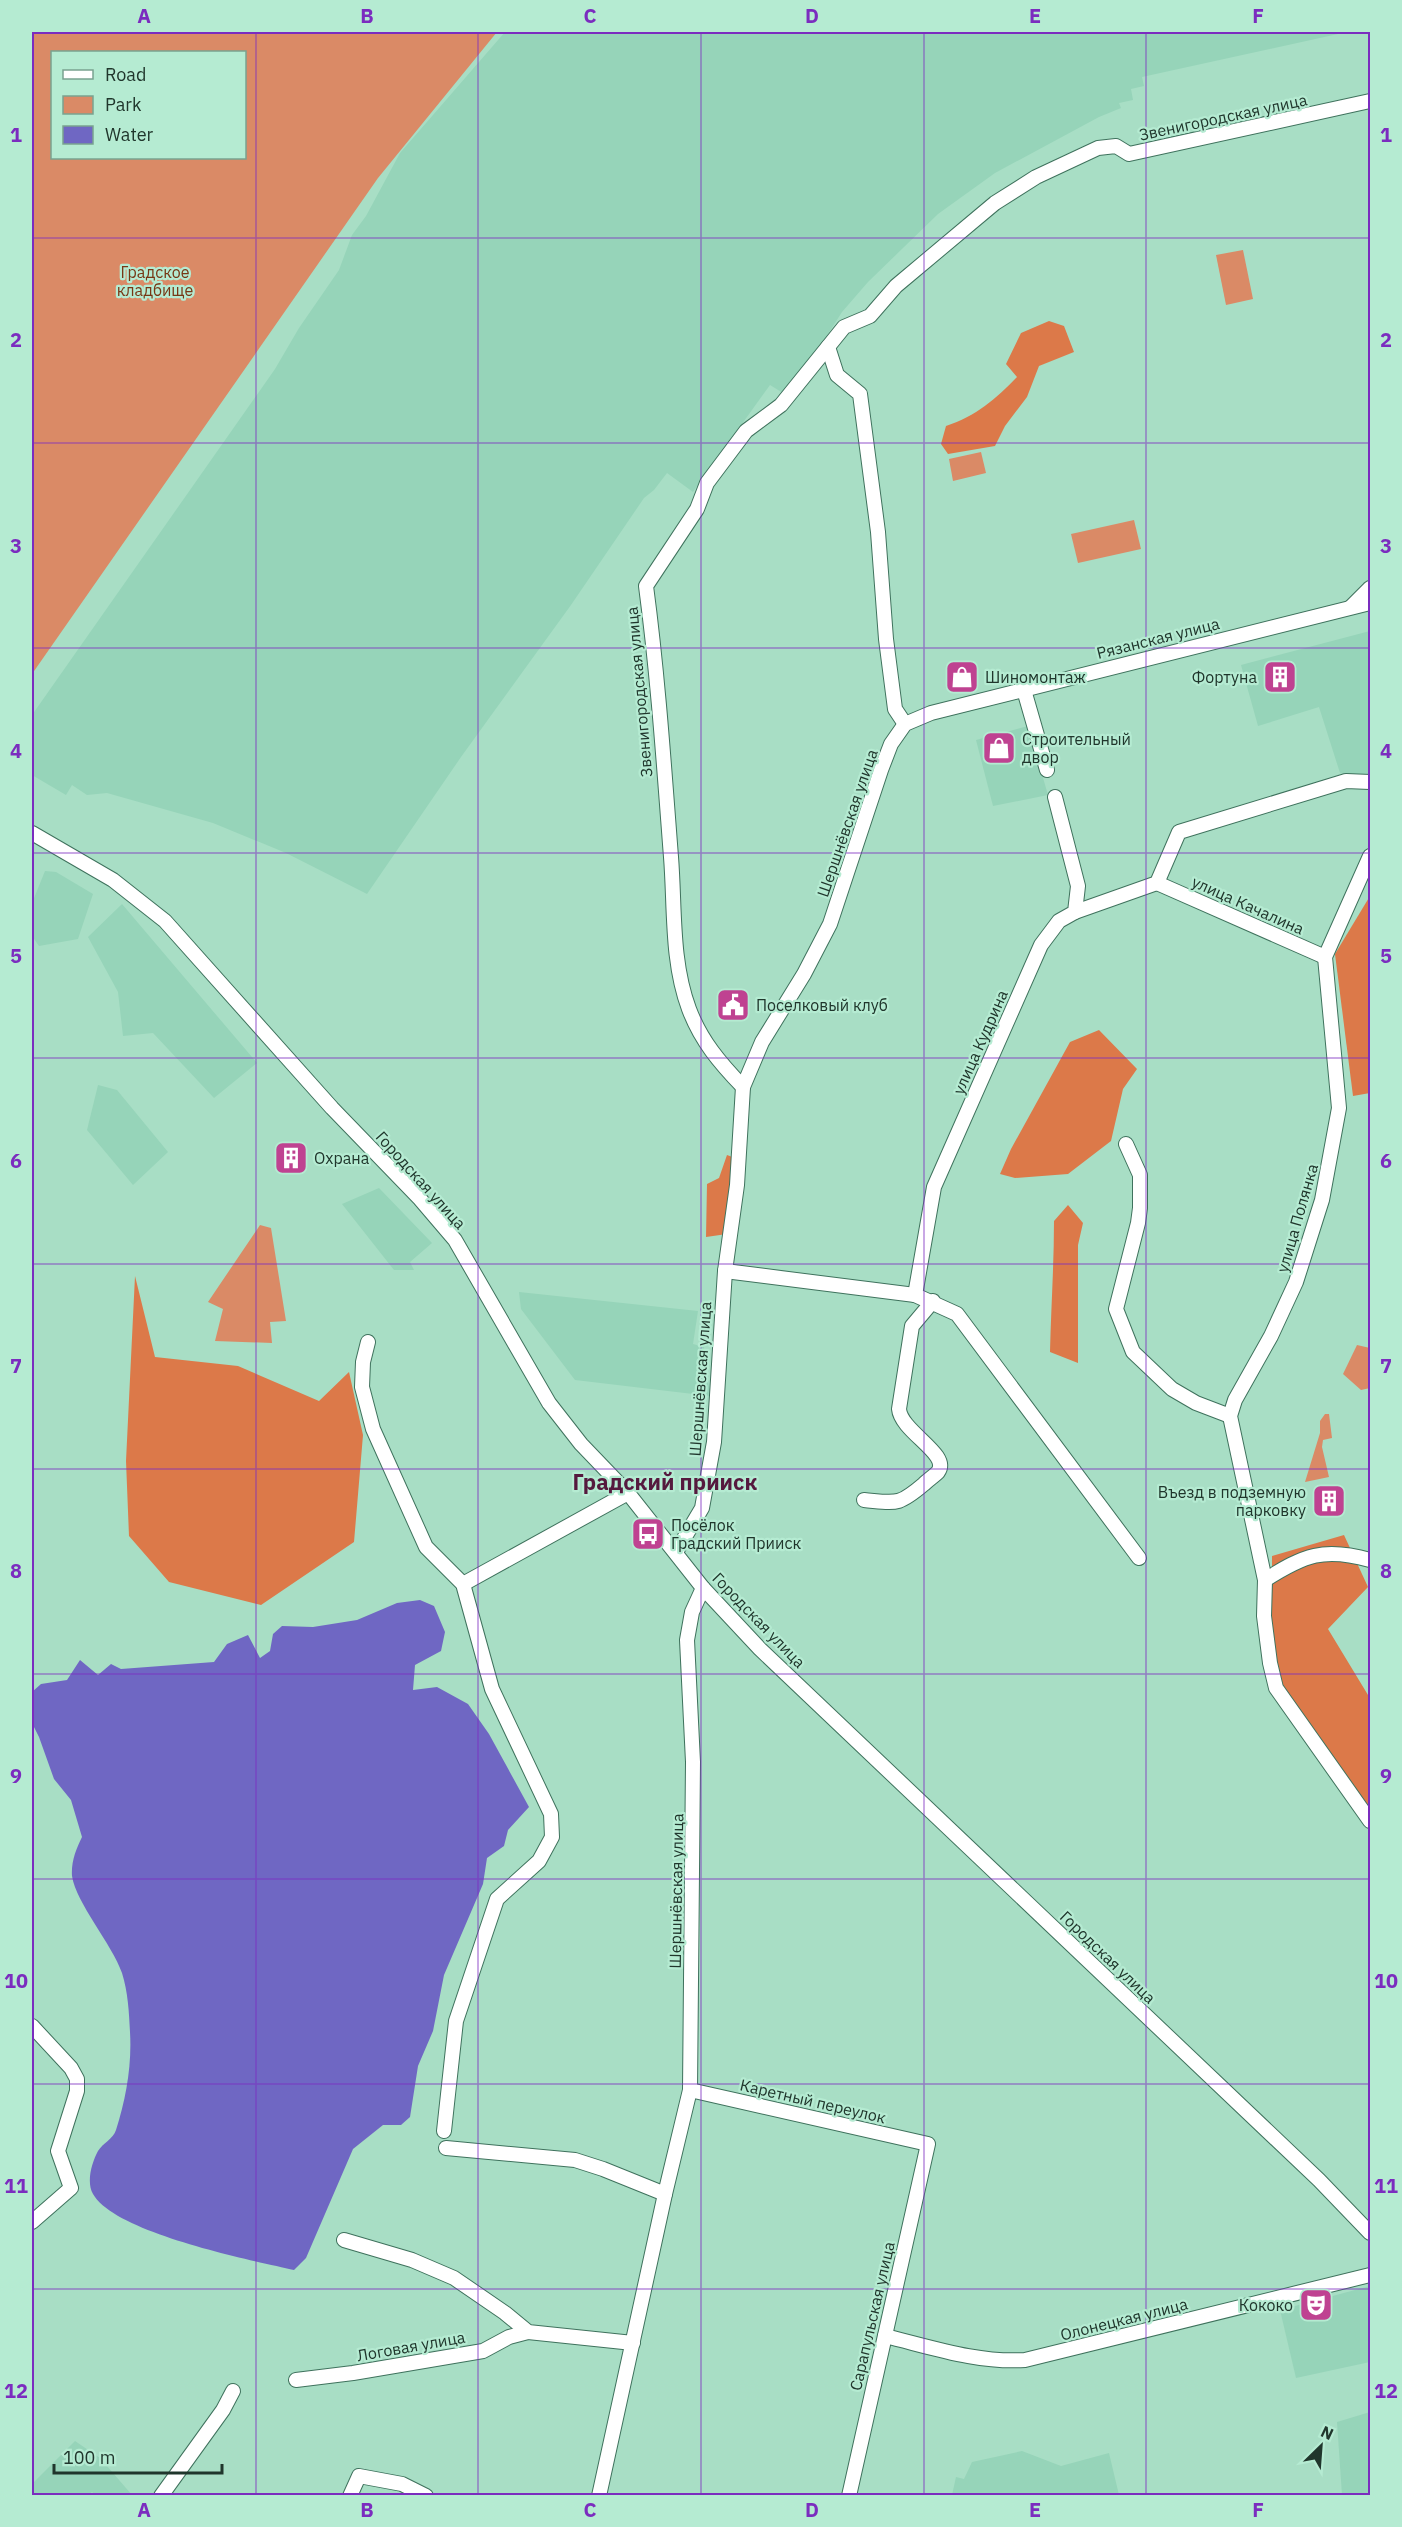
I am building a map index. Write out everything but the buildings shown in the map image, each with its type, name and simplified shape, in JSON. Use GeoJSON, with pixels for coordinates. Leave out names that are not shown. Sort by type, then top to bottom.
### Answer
{"type":"FeatureCollection","features":[{"type":"Feature","properties":{"kind":"street","name":"Звенигородская улица"},"geometry":{"type":"LineString","coordinates":[[742,1087],[700,1035],[688,1006],[675,947],[671,860],[654,651],[646,586],[697,509],[707,483],[746,431],[780,405],[844,327],[870,316],[896,286],[995,203],[1036,177],[1098,148],[1116,146],[1129,154],[1371,101]]}},
{"type":"Feature","properties":{"kind":"street"},"geometry":{"type":"LineString","coordinates":[[828,347],[837,375],[860,394],[878,532],[886,639],[895,708],[905,724]]}},
{"type":"Feature","properties":{"kind":"street"},"geometry":{"type":"LineString","coordinates":[[1351,607],[1371,588]]}},
{"type":"Feature","properties":{"kind":"street","name":"Рязанская улица"},"geometry":{"type":"LineString","coordinates":[[905,724],[931,713],[1371,603]]}},
{"type":"Feature","properties":{"kind":"street"},"geometry":{"type":"LineString","coordinates":[[1024,690],[1047,770]]}},
{"type":"Feature","properties":{"kind":"street","name":"Шершнёвская улица"},"geometry":{"type":"LineString","coordinates":[[676,1552],[694,1524],[705,1496],[714,1442],[725,1271],[737,1185],[742,1087],[762,1042],[804,974],[830,924],[880,770],[891,744],[905,724]]}},
{"type":"Feature","properties":{"kind":"street"},"geometry":{"type":"LineString","coordinates":[[1055,797],[1078,886],[1075,912],[1157,883],[1179,832],[1346,781],[1371,782]]}},
{"type":"Feature","properties":{"kind":"street","name":"Городская улица"},"geometry":{"type":"LineString","coordinates":[[32,833],[113,880],[165,921],[332,1108],[420,1199],[455,1240],[549,1403],[581,1444],[628,1493],[704,1588],[760,1649],[1368,2224]]}},
{"type":"Feature","properties":{"kind":"street","name":"улица Полянка"},"geometry":{"type":"LineString","coordinates":[[1230,1416],[1234,1400],[1271,1336],[1296,1282],[1312,1236],[1330,1163],[1339,1108],[1325,957],[1371,856]]}},
{"type":"Feature","properties":{"kind":"street","name":"улица Качалина"},"geometry":{"type":"LineString","coordinates":[[1157,883],[1325,957]]}},
{"type":"Feature","properties":{"kind":"street"},"geometry":{"type":"LineString","coordinates":[[1078,886],[1098,904]]}},
{"type":"Feature","properties":{"kind":"street","name":"улица Кудрина"},"geometry":{"type":"LineString","coordinates":[[915,1295],[934,1187],[1041,945],[1059,921],[1075,912]]}},
{"type":"Feature","properties":{"kind":"street"},"geometry":{"type":"LineString","coordinates":[[1126,1144],[1140,1175],[1140,1208],[1116,1309],[1132,1352],[1172,1389],[1196,1403],[1230,1416],[1264,1580],[1264,1616],[1270,1663],[1276,1688],[1371,1821]]}},
{"type":"Feature","properties":{"kind":"street"},"geometry":{"type":"LineString","coordinates":[[725,1271],[915,1295],[933,1301],[957,1314],[1139,1558]]}},
{"type":"Feature","properties":{"kind":"street"},"geometry":{"type":"LineString","coordinates":[[864,1500],[899,1503],[939,1471],[941,1463],[938,1455],[905,1425],[900,1417],[899,1409],[912,1326],[933,1301]]}},
{"type":"Feature","properties":{"kind":"street"},"geometry":{"type":"LineString","coordinates":[[368,1342],[363,1362],[362,1387],[373,1429],[426,1547],[463,1584],[492,1689],[551,1814],[552,1837],[539,1861],[497,1899],[456,2020],[444,2131]]}},
{"type":"Feature","properties":{"kind":"street"},"geometry":{"type":"LineString","coordinates":[[463,1584],[628,1493]]}},
{"type":"Feature","properties":{"kind":"street"},"geometry":{"type":"LineString","coordinates":[[1264,1580],[1291,1563],[1320,1553],[1344,1554],[1371,1560]]}},
{"type":"Feature","properties":{"kind":"street","name":"Шершнёвская улица"},"geometry":{"type":"LineString","coordinates":[[600,2496],[665,2194],[690,2090],[693,1762],[687,1640],[692,1612],[704,1588]]}},
{"type":"Feature","properties":{"kind":"street"},"geometry":{"type":"LineString","coordinates":[[32,2026],[71,2068],[77,2079],[77,2091],[57,2151],[71,2188],[32,2222]]}},
{"type":"Feature","properties":{"kind":"street","name":"Каретный переулок"},"geometry":{"type":"LineString","coordinates":[[690,2090],[928,2144]]}},
{"type":"Feature","properties":{"kind":"street","name":"Сарапульская улица"},"geometry":{"type":"LineString","coordinates":[[849,2496],[928,2144]]}},
{"type":"Feature","properties":{"kind":"street"},"geometry":{"type":"LineString","coordinates":[[446,2148],[575,2160],[665,2194]]}},
{"type":"Feature","properties":{"kind":"street"},"geometry":{"type":"LineString","coordinates":[[344,2240],[412,2259],[454,2278],[528,2332],[633,2343]]}},
{"type":"Feature","properties":{"kind":"street","name":"Олонецкая улица"},"geometry":{"type":"LineString","coordinates":[[885,2336],[973,2358],[999,2361],[1025,2360],[1371,2275]]}},
{"type":"Feature","properties":{"kind":"street","name":"Логовая улица"},"geometry":{"type":"LineString","coordinates":[[296,2380],[353,2373],[483,2351],[508,2337],[528,2332]]}},
{"type":"Feature","properties":{"kind":"street"},"geometry":{"type":"LineString","coordinates":[[161,2496],[223,2410],[233,2391]]}},
{"type":"Feature","properties":{"kind":"street"},"geometry":{"type":"LineString","coordinates":[[350,2496],[359,2476],[402,2484],[426,2496]]}},
{"type":"Feature","properties":{"kind":"shaded area"},"geometry":{"type":"Polygon","coordinates":[[[505,32],[1347,32],[1142,77],[1144,86],[1131,89],[1133,100],[1119,103],[1121,108],[1099,117],[995,173],[938,214],[868,282],[842,312],[819,348],[783,393],[770,385],[693,492],[667,473],[654,490],[644,498],[367,894],[286,853],[213,823],[107,793],[87,795],[72,785],[66,795],[32,775],[32,715],[275,369],[299,328],[339,270],[352,235],[366,216],[400,153],[505,32]]]}},
{"type":"Feature","properties":{"kind":"shaded area"},"geometry":{"type":"Polygon","coordinates":[[[1049,321],[1064,326],[1074,352],[1039,366],[1027,397],[1005,426],[995,446],[948,454],[941,444],[946,426],[976,412],[993,400],[1017,377],[1006,364],[1021,333],[1049,321]]]}},
{"type":"Feature","properties":{"kind":"shaded area"},"geometry":{"type":"Polygon","coordinates":[[[1370,631],[1370,778],[1340,773],[1319,707],[1258,726],[1241,665],[1370,631]]]}},
{"type":"Feature","properties":{"kind":"shaded area"},"geometry":{"type":"Polygon","coordinates":[[[1028,726],[1048,795],[993,806],[976,740],[1028,726]]]}},
{"type":"Feature","properties":{"kind":"shaded area"},"geometry":{"type":"Polygon","coordinates":[[[45,871],[56,872],[93,894],[78,939],[39,946],[32,936],[32,903],[45,871]]]}},
{"type":"Feature","properties":{"kind":"shaded area"},"geometry":{"type":"Polygon","coordinates":[[[1370,896],[1370,1093],[1353,1096],[1335,954],[1370,896]]]}},
{"type":"Feature","properties":{"kind":"shaded area"},"geometry":{"type":"Polygon","coordinates":[[[122,904],[257,1063],[214,1098],[153,1033],[123,1036],[118,992],[88,937],[122,904]]]}},
{"type":"Feature","properties":{"kind":"shaded area"},"geometry":{"type":"Polygon","coordinates":[[[1099,1030],[1137,1069],[1123,1089],[1111,1141],[1068,1174],[1015,1178],[1000,1174],[1011,1149],[1070,1042],[1099,1030]]]}},
{"type":"Feature","properties":{"kind":"shaded area"},"geometry":{"type":"Polygon","coordinates":[[[98,1085],[117,1090],[168,1152],[133,1185],[87,1130],[98,1085]]]}},
{"type":"Feature","properties":{"kind":"shaded area"},"geometry":{"type":"Polygon","coordinates":[[[727,1155],[735,1158],[727,1234],[706,1237],[707,1184],[719,1178],[727,1155]]]}},
{"type":"Feature","properties":{"kind":"shaded area"},"geometry":{"type":"Polygon","coordinates":[[[379,1188],[432,1243],[410,1262],[414,1270],[394,1270],[342,1204],[379,1188]]]}},
{"type":"Feature","properties":{"kind":"shaded area"},"geometry":{"type":"Polygon","coordinates":[[[1068,1205],[1083,1223],[1078,1245],[1078,1363],[1050,1352],[1054,1221],[1068,1205]]]}},
{"type":"Feature","properties":{"kind":"shaded area"},"geometry":{"type":"Polygon","coordinates":[[[135,1276],[155,1357],[238,1366],[319,1401],[349,1372],[363,1435],[354,1542],[261,1605],[169,1582],[129,1536],[126,1461],[135,1276]]]}},
{"type":"Feature","properties":{"kind":"shaded area"},"geometry":{"type":"Polygon","coordinates":[[[519,1292],[698,1311],[693,1344],[704,1347],[710,1396],[575,1380],[521,1309],[519,1292]]]}},
{"type":"Feature","properties":{"kind":"shaded area"},"geometry":{"type":"Polygon","coordinates":[[[1344,1535],[1368,1587],[1328,1629],[1368,1695],[1370,1692],[1370,1809],[1272,1676],[1272,1556],[1344,1535]]]}},
{"type":"Feature","properties":{"kind":"shaded area"},"geometry":{"type":"Polygon","coordinates":[[[1370,2286],[1370,2362],[1296,2378],[1280,2310],[1370,2286]]]}},
{"type":"Feature","properties":{"kind":"shaded area"},"geometry":{"type":"Polygon","coordinates":[[[1370,2412],[1370,2495],[1342,2495],[1337,2422],[1370,2412]]]}},
{"type":"Feature","properties":{"kind":"shaded area"},"geometry":{"type":"Polygon","coordinates":[[[75,2441],[100,2458],[132,2495],[95,2495],[92,2492],[88,2495],[32,2495],[32,2484],[75,2441]]]}},
{"type":"Feature","properties":{"kind":"shaded area"},"geometry":{"type":"Polygon","coordinates":[[[1022,2451],[1061,2466],[1109,2453],[1119,2495],[952,2495],[956,2477],[964,2479],[972,2462],[1022,2451]]]}},
{"type":"Feature","properties":{"kind":"green space","name":"Градское кладбище"},"geometry":{"type":"Polygon","coordinates":[[[32,32],[497,32],[378,178],[32,674],[32,32]]]}},
{"type":"Feature","properties":{"kind":"green space"},"geometry":{"type":"Polygon","coordinates":[[[1243,250],[1253,299],[1226,305],[1216,255],[1243,250]]]}},
{"type":"Feature","properties":{"kind":"green space"},"geometry":{"type":"Polygon","coordinates":[[[981,452],[986,473],[953,481],[949,459],[981,452]]]}},
{"type":"Feature","properties":{"kind":"green space"},"geometry":{"type":"Polygon","coordinates":[[[1134,520],[1141,549],[1078,563],[1071,534],[1134,520]]]}},
{"type":"Feature","properties":{"kind":"green space"},"geometry":{"type":"Polygon","coordinates":[[[260,1225],[271,1228],[286,1321],[270,1322],[272,1343],[215,1341],[223,1309],[208,1302],[260,1225]]]}},
{"type":"Feature","properties":{"kind":"green space"},"geometry":{"type":"Polygon","coordinates":[[[1357,1345],[1370,1348],[1370,1388],[1361,1390],[1343,1374],[1357,1345]]]}},
{"type":"Feature","properties":{"kind":"green space"},"geometry":{"type":"Polygon","coordinates":[[[1325,1414],[1329,1414],[1332,1438],[1323,1440],[1322,1447],[1329,1477],[1305,1482],[1320,1433],[1320,1421],[1325,1414]]]}},
{"type":"Feature","properties":{"kind":"water"},"geometry":{"type":"Polygon","coordinates":[[[420,1600],[434,1606],[445,1632],[441,1651],[415,1665],[413,1690],[437,1687],[468,1704],[489,1734],[529,1807],[508,1830],[504,1846],[487,1858],[483,1884],[444,1975],[433,2031],[418,2066],[410,2117],[401,2125],[383,2125],[353,2149],[306,2258],[294,2270],[217,2252],[155,2233],[106,2208],[91,2189],[92,2166],[98,2151],[113,2136],[123,2106],[129,2069],[129,2010],[122,1973],[111,1949],[75,1887],[72,1866],[82,1837],[71,1800],[54,1779],[32,1723],[32,1692],[41,1684],[67,1680],[80,1660],[98,1675],[111,1664],[121,1669],[214,1662],[227,1644],[248,1635],[260,1658],[270,1651],[273,1634],[282,1626],[313,1627],[357,1620],[397,1603],[420,1600]]]}},
{"type":"Feature","properties":{"kind":"place","name":"Шиномонтаж"},"geometry":{"type":"Point","coordinates":[962,677]}},
{"type":"Feature","properties":{"kind":"place","name":"Фортуна"},"geometry":{"type":"Point","coordinates":[1280,677]}},
{"type":"Feature","properties":{"kind":"place","name":"Строительный двор"},"geometry":{"type":"Point","coordinates":[999,748]}},
{"type":"Feature","properties":{"kind":"place","name":"Поселковый клуб"},"geometry":{"type":"Point","coordinates":[733,1005]}},
{"type":"Feature","properties":{"kind":"place","name":"Охрана"},"geometry":{"type":"Point","coordinates":[291,1158]}},
{"type":"Feature","properties":{"kind":"place","name":"Въезд в подземную парковку"},"geometry":{"type":"Point","coordinates":[1329,1501]}},
{"type":"Feature","properties":{"kind":"place","name":"Посёлок Градский Прииск"},"geometry":{"type":"Point","coordinates":[648,1534]}},
{"type":"Feature","properties":{"kind":"place","name":"Кококо"},"geometry":{"type":"Point","coordinates":[1316,2305]}},
{"type":"Feature","properties":{"kind":"district","name":"Градский прииск"},"geometry":{"type":"Point","coordinates":[665,1481]}}]}
